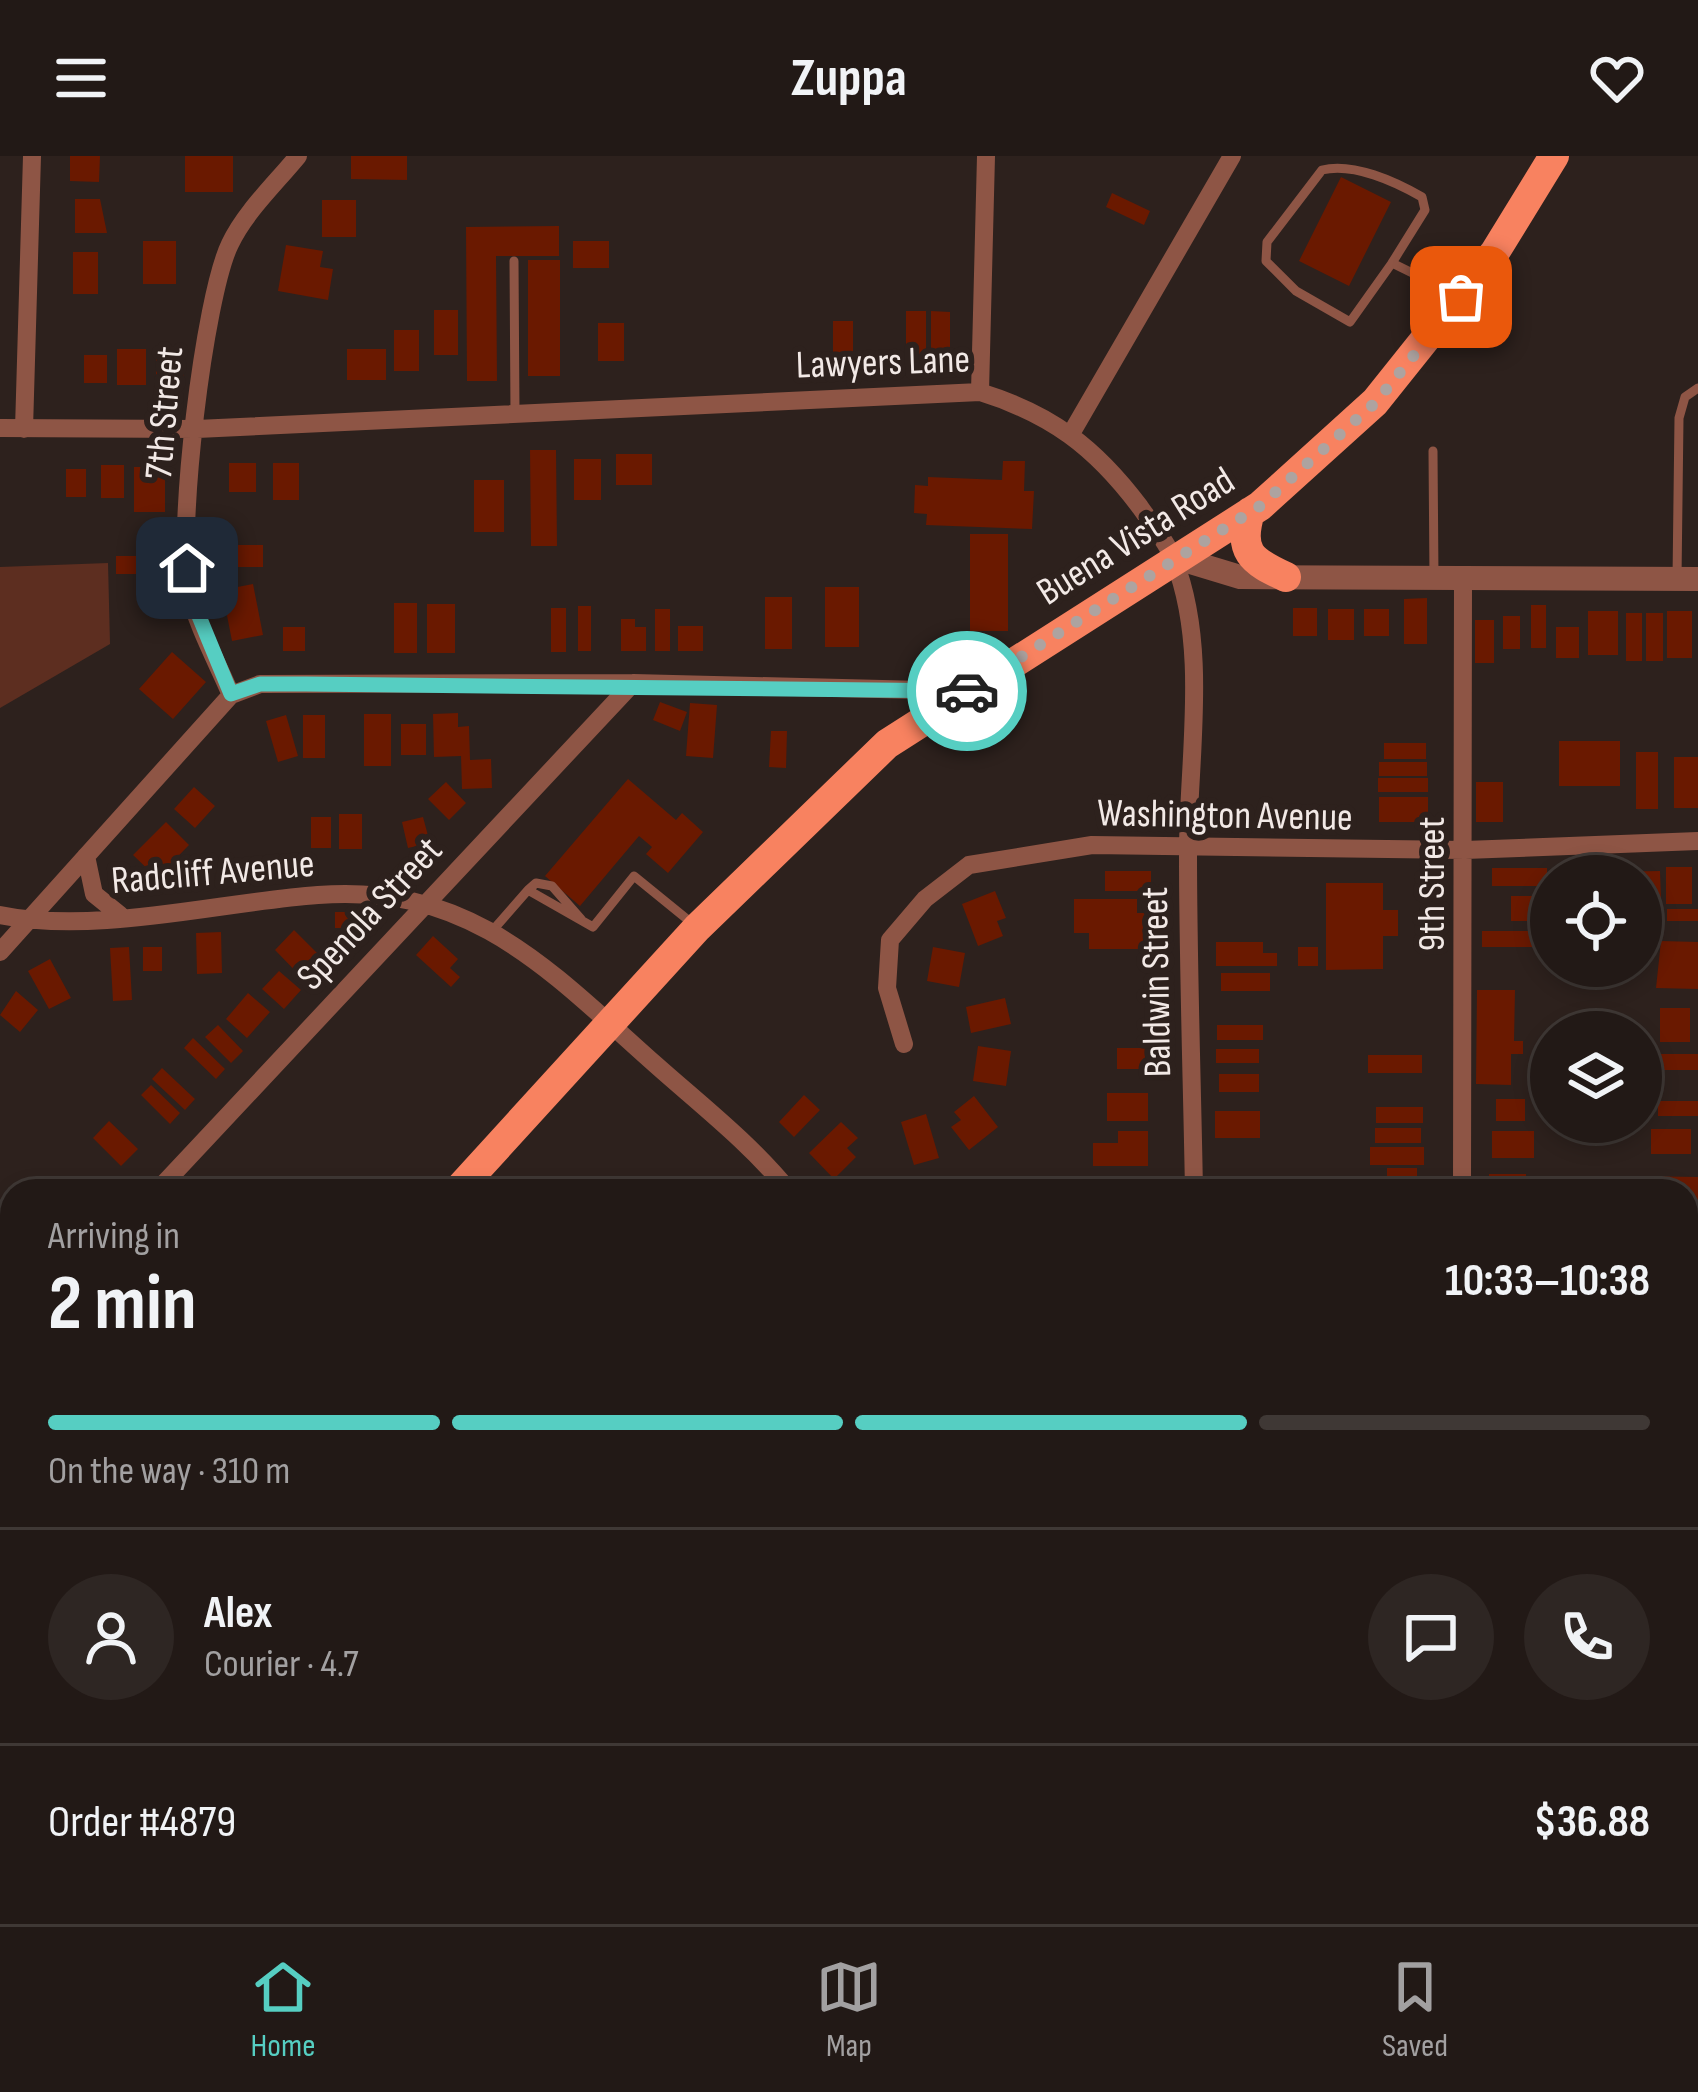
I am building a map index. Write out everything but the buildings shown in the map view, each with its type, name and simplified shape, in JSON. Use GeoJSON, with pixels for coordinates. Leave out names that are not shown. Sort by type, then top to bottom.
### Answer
{"type":"FeatureCollection","features":[{"type":"Feature","properties":{"kind":"main road","name":"Buena Vista Road"},"geometry":{"type":"LineString","coordinates":[[468,1179],[697,928],[886,744],[1250,512],[1376,402],[1461,297],[1554,156]]}},
{"type":"Feature","properties":{"kind":"main road"},"geometry":{"type":"LineString","coordinates":[[1250,512],[1244,546],[1252,561],[1286,577]]}},
{"type":"Feature","properties":{"kind":"street"},"geometry":{"type":"LineString","coordinates":[[24,429],[32,156]]}},
{"type":"Feature","properties":{"kind":"street","name":"7th Street"},"geometry":{"type":"LineString","coordinates":[[231,694],[189,592],[186,543],[214,283],[231,240],[298,156]]}},
{"type":"Feature","properties":{"kind":"street"},"geometry":{"type":"LineString","coordinates":[[980,392],[986,156]]}},
{"type":"Feature","properties":{"kind":"street"},"geometry":{"type":"LineString","coordinates":[[1072,432],[1232,156]]}},
{"type":"Feature","properties":{"kind":"street","name":"Lawyers Lane"},"geometry":{"type":"LineString","coordinates":[[0,428],[197,429],[980,392],[1030,408],[1072,432],[1110,467],[1174,557]]}},
{"type":"Feature","properties":{"kind":"street"},"geometry":{"type":"LineString","coordinates":[[1174,557],[1240,578],[1687,579]]}},
{"type":"Feature","properties":{"kind":"street","name":"Baldwin Street"},"geometry":{"type":"LineString","coordinates":[[1174,557],[1192,657],[1188,850],[1194,1179]]}},
{"type":"Feature","properties":{"kind":"street","name":"9th Street"},"geometry":{"type":"LineString","coordinates":[[1462,1179],[1463,578]]}},
{"type":"Feature","properties":{"kind":"street"},"geometry":{"type":"LineString","coordinates":[[0,952],[231,694],[260,684],[633,683],[968,691]]}},
{"type":"Feature","properties":{"kind":"street","name":"Spenola Street"},"geometry":{"type":"LineString","coordinates":[[168,1179],[633,683]]}},
{"type":"Feature","properties":{"kind":"street","name":"Washington Avenue"},"geometry":{"type":"LineString","coordinates":[[904,1044],[886,988],[890,940],[925,899],[969,865],[1092,845],[1188,850],[1465,850],[1698,842]]}},
{"type":"Feature","properties":{"kind":"street"},"geometry":{"type":"LineString","coordinates":[[86,856],[94,894],[121,915]]}},
{"type":"Feature","properties":{"kind":"street","name":"Radcliff Avenue"},"geometry":{"type":"LineString","coordinates":[[0,915],[28,921],[321,895],[424,904],[493,930],[530,953],[776,1179]]}},
{"type":"Feature","properties":{"kind":"lane"},"geometry":{"type":"LineString","coordinates":[[1334,167],[1397,183],[1422,197],[1425,210],[1392,263],[1350,322],[1277,276],[1266,260],[1268,242],[1322,170],[1334,167]]}},
{"type":"Feature","properties":{"kind":"lane"},"geometry":{"type":"LineString","coordinates":[[514,261],[515,415]]}},
{"type":"Feature","properties":{"kind":"lane"},"geometry":{"type":"LineString","coordinates":[[1392,263],[1461,297]]}},
{"type":"Feature","properties":{"kind":"lane"},"geometry":{"type":"LineString","coordinates":[[1687,579],[1679,418],[1685,397],[1698,388]]}},
{"type":"Feature","properties":{"kind":"lane"},"geometry":{"type":"LineString","coordinates":[[1433,451],[1434,578]]}},
{"type":"Feature","properties":{"kind":"lane"},"geometry":{"type":"LineString","coordinates":[[528,890],[593,927],[634,876],[697,928]]}},
{"type":"Feature","properties":{"kind":"lane"},"geometry":{"type":"LineString","coordinates":[[493,930],[536,884],[553,886],[582,919]]}},
{"type":"Feature","properties":{"kind":"shaded area"},"geometry":{"type":"Polygon","coordinates":[[[108,563],[110,644],[0,708],[0,567],[108,563]]]}},
{"type":"Feature","properties":{"kind":"way so far"},"geometry":{"type":"LineString","coordinates":[[967,691],[1260,506],[1376,402],[1461,297]]}},
{"type":"Feature","properties":{"kind":"route"},"geometry":{"type":"LineString","coordinates":[[187,568],[189,592],[231,694],[260,684],[633,683],[967,691]]}}]}
